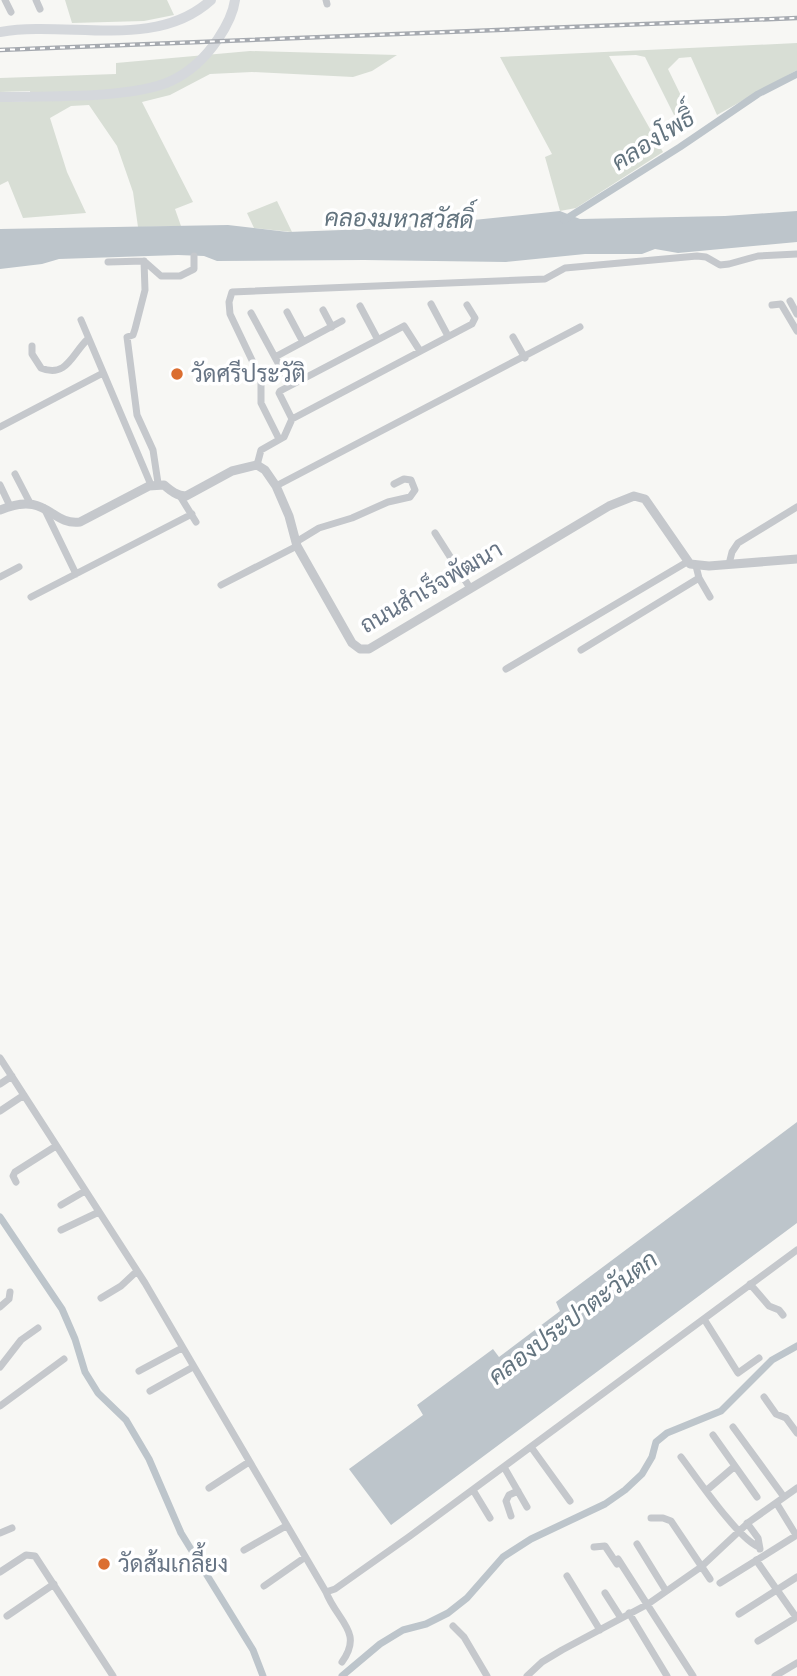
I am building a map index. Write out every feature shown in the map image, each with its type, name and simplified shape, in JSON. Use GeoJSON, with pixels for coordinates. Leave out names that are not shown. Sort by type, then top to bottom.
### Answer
{"type":"FeatureCollection","features":[{"type":"Feature","properties":{"kind":"main road"},"geometry":{"type":"LineString","coordinates":[[2,31],[142,29],[187,18],[211,0]]}},
{"type":"Feature","properties":{"kind":"main road"},"geometry":{"type":"LineString","coordinates":[[0,97],[113,93],[146,89],[169,82],[192,69],[212,50],[227,26],[235,0]]}},
{"type":"Feature","properties":{"kind":"street"},"geometry":{"type":"LineString","coordinates":[[5,0],[11,12]]}},
{"type":"Feature","properties":{"kind":"street"},"geometry":{"type":"LineString","coordinates":[[36,0],[40,9]]}},
{"type":"Feature","properties":{"kind":"street"},"geometry":{"type":"LineString","coordinates":[[279,439],[261,403],[261,379],[230,314],[232,292],[545,279],[559,270],[576,267],[622,265],[697,256],[706,257],[720,265],[758,256],[797,254]]}},
{"type":"Feature","properties":{"kind":"street"},"geometry":{"type":"LineString","coordinates":[[108,262],[144,261],[161,276],[180,276],[194,269],[194,256]]}},
{"type":"Feature","properties":{"kind":"street"},"geometry":{"type":"LineString","coordinates":[[144,261],[145,290],[133,335],[127,337],[137,415],[153,450],[154,484]]}},
{"type":"Feature","properties":{"kind":"street"},"geometry":{"type":"LineString","coordinates":[[790,301],[797,314]]}},
{"type":"Feature","properties":{"kind":"street"},"geometry":{"type":"LineString","coordinates":[[431,304],[448,336]]}},
{"type":"Feature","properties":{"kind":"street"},"geometry":{"type":"LineString","coordinates":[[180,496],[193,494],[232,471],[257,466],[261,450],[284,437],[292,419],[475,322],[467,304]]}},
{"type":"Feature","properties":{"kind":"street"},"geometry":{"type":"LineString","coordinates":[[772,305],[780,304],[797,331]]}},
{"type":"Feature","properties":{"kind":"street"},"geometry":{"type":"LineString","coordinates":[[360,306],[377,338]]}},
{"type":"Feature","properties":{"kind":"street"},"geometry":{"type":"LineString","coordinates":[[323,310],[332,327]]}},
{"type":"Feature","properties":{"kind":"street"},"geometry":{"type":"LineString","coordinates":[[287,312],[303,342]]}},
{"type":"Feature","properties":{"kind":"street"},"geometry":{"type":"LineString","coordinates":[[251,313],[290,385]]}},
{"type":"Feature","properties":{"kind":"street"},"geometry":{"type":"LineString","coordinates":[[81,320],[154,484]]}},
{"type":"Feature","properties":{"kind":"street"},"geometry":{"type":"LineString","coordinates":[[275,357],[342,321]]}},
{"type":"Feature","properties":{"kind":"street"},"geometry":{"type":"LineString","coordinates":[[292,419],[279,393],[377,338],[404,326],[420,351]]}},
{"type":"Feature","properties":{"kind":"street"},"geometry":{"type":"LineString","coordinates":[[276,486],[580,327]]}},
{"type":"Feature","properties":{"kind":"street"},"geometry":{"type":"LineString","coordinates":[[513,337],[525,358]]}},
{"type":"Feature","properties":{"kind":"street"},"geometry":{"type":"LineString","coordinates":[[32,346],[32,354],[41,368],[55,370],[68,365],[88,338]]}},
{"type":"Feature","properties":{"kind":"street"},"geometry":{"type":"LineString","coordinates":[[0,427],[103,373]]}},
{"type":"Feature","properties":{"kind":"street","name":"ถนนสำเร็จพัฒนา"},"geometry":{"type":"LineString","coordinates":[[257,466],[265,470],[276,486],[297,544],[352,643],[360,649],[369,649],[609,506],[634,496],[645,499],[691,564]]}},
{"type":"Feature","properties":{"kind":"street"},"geometry":{"type":"LineString","coordinates":[[15,474],[30,503]]}},
{"type":"Feature","properties":{"kind":"street"},"geometry":{"type":"LineString","coordinates":[[221,585],[297,544],[319,528],[352,518],[388,502],[410,497],[415,490],[411,480],[394,484]]}},
{"type":"Feature","properties":{"kind":"street"},"geometry":{"type":"LineString","coordinates":[[0,510],[30,503],[44,507],[72,523],[80,522],[154,484],[164,485],[180,496],[196,522]]}},
{"type":"Feature","properties":{"kind":"street"},"geometry":{"type":"LineString","coordinates":[[0,485],[10,506]]}},
{"type":"Feature","properties":{"kind":"street"},"geometry":{"type":"LineString","coordinates":[[44,507],[76,574]]}},
{"type":"Feature","properties":{"kind":"street"},"geometry":{"type":"LineString","coordinates":[[729,564],[738,543],[797,507]]}},
{"type":"Feature","properties":{"kind":"street"},"geometry":{"type":"LineString","coordinates":[[31,597],[191,514]]}},
{"type":"Feature","properties":{"kind":"street"},"geometry":{"type":"LineString","coordinates":[[435,533],[470,588]]}},
{"type":"Feature","properties":{"kind":"street"},"geometry":{"type":"LineString","coordinates":[[506,669],[691,564],[797,559]]}},
{"type":"Feature","properties":{"kind":"street"},"geometry":{"type":"LineString","coordinates":[[691,564],[710,597]]}},
{"type":"Feature","properties":{"kind":"street"},"geometry":{"type":"LineString","coordinates":[[0,576],[19,567]]}},
{"type":"Feature","properties":{"kind":"street"},"geometry":{"type":"LineString","coordinates":[[581,650],[699,578]]}},
{"type":"Feature","properties":{"kind":"street"},"geometry":{"type":"LineString","coordinates":[[0,1058],[136,1272],[326,1592],[351,1639],[351,1649],[342,1662]]}},
{"type":"Feature","properties":{"kind":"street"},"geometry":{"type":"LineString","coordinates":[[0,1084],[12,1076]]}},
{"type":"Feature","properties":{"kind":"street"},"geometry":{"type":"LineString","coordinates":[[0,1111],[24,1095]]}},
{"type":"Feature","properties":{"kind":"street"},"geometry":{"type":"LineString","coordinates":[[16,1182],[13,1176],[15,1172],[56,1146]]}},
{"type":"Feature","properties":{"kind":"street"},"geometry":{"type":"LineString","coordinates":[[61,1205],[85,1191]]}},
{"type":"Feature","properties":{"kind":"street"},"geometry":{"type":"LineString","coordinates":[[61,1230],[99,1212]]}},
{"type":"Feature","properties":{"kind":"street"},"geometry":{"type":"LineString","coordinates":[[326,1592],[332,1591],[359,1573],[797,1250]]}},
{"type":"Feature","properties":{"kind":"street"},"geometry":{"type":"LineString","coordinates":[[101,1297],[121,1286],[136,1272]]}},
{"type":"Feature","properties":{"kind":"street"},"geometry":{"type":"LineString","coordinates":[[750,1284],[769,1306],[783,1315]]}},
{"type":"Feature","properties":{"kind":"street"},"geometry":{"type":"LineString","coordinates":[[0,1307],[9,1299],[10,1292]]}},
{"type":"Feature","properties":{"kind":"street"},"geometry":{"type":"LineString","coordinates":[[704,1319],[738,1373],[759,1358]]}},
{"type":"Feature","properties":{"kind":"street"},"geometry":{"type":"LineString","coordinates":[[0,1367],[21,1340],[38,1328]]}},
{"type":"Feature","properties":{"kind":"street"},"geometry":{"type":"LineString","coordinates":[[139,1371],[182,1348]]}},
{"type":"Feature","properties":{"kind":"street"},"geometry":{"type":"LineString","coordinates":[[0,1406],[64,1359]]}},
{"type":"Feature","properties":{"kind":"street"},"geometry":{"type":"LineString","coordinates":[[150,1391],[193,1367]]}},
{"type":"Feature","properties":{"kind":"street"},"geometry":{"type":"LineString","coordinates":[[764,1397],[776,1414],[786,1418],[797,1433]]}},
{"type":"Feature","properties":{"kind":"street"},"geometry":{"type":"LineString","coordinates":[[733,1427],[784,1497]]}},
{"type":"Feature","properties":{"kind":"street"},"geometry":{"type":"LineString","coordinates":[[713,1435],[757,1497]]}},
{"type":"Feature","properties":{"kind":"street"},"geometry":{"type":"LineString","coordinates":[[531,1447],[570,1502]]}},
{"type":"Feature","properties":{"kind":"street"},"geometry":{"type":"LineString","coordinates":[[681,1457],[739,1531],[751,1544],[759,1547]]}},
{"type":"Feature","properties":{"kind":"street"},"geometry":{"type":"LineString","coordinates":[[209,1488],[249,1462]]}},
{"type":"Feature","properties":{"kind":"street"},"geometry":{"type":"LineString","coordinates":[[707,1490],[735,1466]]}},
{"type":"Feature","properties":{"kind":"street"},"geometry":{"type":"LineString","coordinates":[[504,1467],[527,1507]]}},
{"type":"Feature","properties":{"kind":"street"},"geometry":{"type":"LineString","coordinates":[[527,1676],[562,1650],[645,1605],[701,1567],[747,1523],[797,1488]]}},
{"type":"Feature","properties":{"kind":"street"},"geometry":{"type":"LineString","coordinates":[[473,1490],[491,1518]]}},
{"type":"Feature","properties":{"kind":"street"},"geometry":{"type":"LineString","coordinates":[[510,1516],[506,1501],[509,1495],[518,1491]]}},
{"type":"Feature","properties":{"kind":"street"},"geometry":{"type":"LineString","coordinates":[[720,1583],[797,1535],[777,1504]]}},
{"type":"Feature","properties":{"kind":"street"},"geometry":{"type":"LineString","coordinates":[[650,1518],[671,1521],[710,1579]]}},
{"type":"Feature","properties":{"kind":"street"},"geometry":{"type":"LineString","coordinates":[[747,1523],[758,1538],[764,1555]]}},
{"type":"Feature","properties":{"kind":"street"},"geometry":{"type":"LineString","coordinates":[[244,1550],[286,1526]]}},
{"type":"Feature","properties":{"kind":"street"},"geometry":{"type":"LineString","coordinates":[[0,1533],[12,1528]]}},
{"type":"Feature","properties":{"kind":"street"},"geometry":{"type":"LineString","coordinates":[[637,1544],[666,1591]]}},
{"type":"Feature","properties":{"kind":"street"},"geometry":{"type":"LineString","coordinates":[[594,1547],[605,1546],[693,1676]]}},
{"type":"Feature","properties":{"kind":"street"},"geometry":{"type":"LineString","coordinates":[[0,1572],[26,1555],[33,1554],[113,1676]]}},
{"type":"Feature","properties":{"kind":"street"},"geometry":{"type":"LineString","coordinates":[[264,1586],[304,1558]]}},
{"type":"Feature","properties":{"kind":"street"},"geometry":{"type":"LineString","coordinates":[[618,1559],[645,1605]]}},
{"type":"Feature","properties":{"kind":"street"},"geometry":{"type":"LineString","coordinates":[[756,1560],[797,1617],[758,1641]]}},
{"type":"Feature","properties":{"kind":"street"},"geometry":{"type":"LineString","coordinates":[[567,1576],[600,1630]]}},
{"type":"Feature","properties":{"kind":"street"},"geometry":{"type":"LineString","coordinates":[[739,1614],[797,1577]]}},
{"type":"Feature","properties":{"kind":"street"},"geometry":{"type":"LineString","coordinates":[[7,1616],[54,1584]]}},
{"type":"Feature","properties":{"kind":"street"},"geometry":{"type":"LineString","coordinates":[[605,1593],[621,1618]]}},
{"type":"Feature","properties":{"kind":"street"},"geometry":{"type":"LineString","coordinates":[[629,1614],[667,1676]]}},
{"type":"Feature","properties":{"kind":"street"},"geometry":{"type":"LineString","coordinates":[[453,1626],[464,1637],[487,1676]]}},
{"type":"Feature","properties":{"kind":"street"},"geometry":{"type":"LineString","coordinates":[[775,1676],[797,1662]]}},
{"type":"Feature","properties":{"kind":"shaded area"},"geometry":{"type":"Polygon","coordinates":[[[65,0],[167,0],[174,15],[144,21],[72,23],[65,0]]]}},
{"type":"Feature","properties":{"kind":"shaded area"},"geometry":{"type":"Polygon","coordinates":[[[797,43],[797,70],[717,115],[691,57],[679,58],[668,69],[688,110],[674,115],[645,57],[609,56],[663,152],[576,208],[560,211],[545,157],[552,154],[500,57],[797,43]]]}},
{"type":"Feature","properties":{"kind":"shaded area"},"geometry":{"type":"Polygon","coordinates":[[[250,51],[397,55],[372,71],[353,77],[252,72],[210,74],[170,95],[142,102],[193,202],[175,209],[181,226],[138,227],[133,192],[117,146],[89,105],[71,106],[50,118],[67,172],[86,213],[23,218],[8,181],[0,185],[0,102],[31,101],[30,91],[0,92],[0,78],[116,74],[116,63],[250,51]]]}},
{"type":"Feature","properties":{"kind":"shaded area"},"geometry":{"type":"Polygon","coordinates":[[[277,201],[292,232],[254,228],[247,213],[277,201]]]}},
{"type":"Feature","properties":{"kind":"water"},"geometry":{"type":"Polygon","coordinates":[[[560,211],[580,219],[725,216],[797,211],[797,242],[678,253],[655,249],[642,254],[585,254],[506,262],[217,261],[204,256],[178,255],[59,259],[0,269],[0,229],[228,225],[288,232],[396,228],[560,211]]]}},
{"type":"Feature","properties":{"kind":"water","name":"คลองประปาตะวันตก"},"geometry":{"type":"Polygon","coordinates":[[[797,1122],[797,1223],[391,1525],[349,1469],[423,1415],[417,1405],[493,1349],[499,1357],[560,1311],[556,1302],[797,1122]]]}},
{"type":"Feature","properties":{"kind":"waterway","name":"คลองโพธิ์"},"geometry":{"type":"LineString","coordinates":[[564,220],[758,94],[797,74]]}},
{"type":"Feature","properties":{"kind":"waterway"},"geometry":{"type":"LineString","coordinates":[[0,1217],[62,1309],[85,1372],[98,1393],[126,1420],[149,1459],[181,1533],[253,1650],[263,1676]]}},
{"type":"Feature","properties":{"kind":"waterway"},"geometry":{"type":"LineString","coordinates":[[342,1676],[380,1644],[403,1630],[426,1624],[448,1613],[467,1598],[503,1557],[531,1539],[605,1504],[625,1490],[642,1474],[652,1457],[656,1442],[667,1433],[721,1411],[772,1360],[797,1346]]}},
{"type":"Feature","properties":{"kind":"railway"},"geometry":{"type":"LineString","coordinates":[[0,50],[797,18]]}},
{"type":"Feature","properties":{"kind":"place","name":"วัดศรีประวัติ"},"geometry":{"type":"Point","coordinates":[177,374]}},
{"type":"Feature","properties":{"kind":"place","name":"วัดส้มเกลี้ยง"},"geometry":{"type":"Point","coordinates":[104,1564]}},
{"type":"Feature","properties":{"kind":"water label","name":"คลองมหาสวัสดิ์"},"geometry":{"type":"Point","coordinates":[399,219]}}]}
